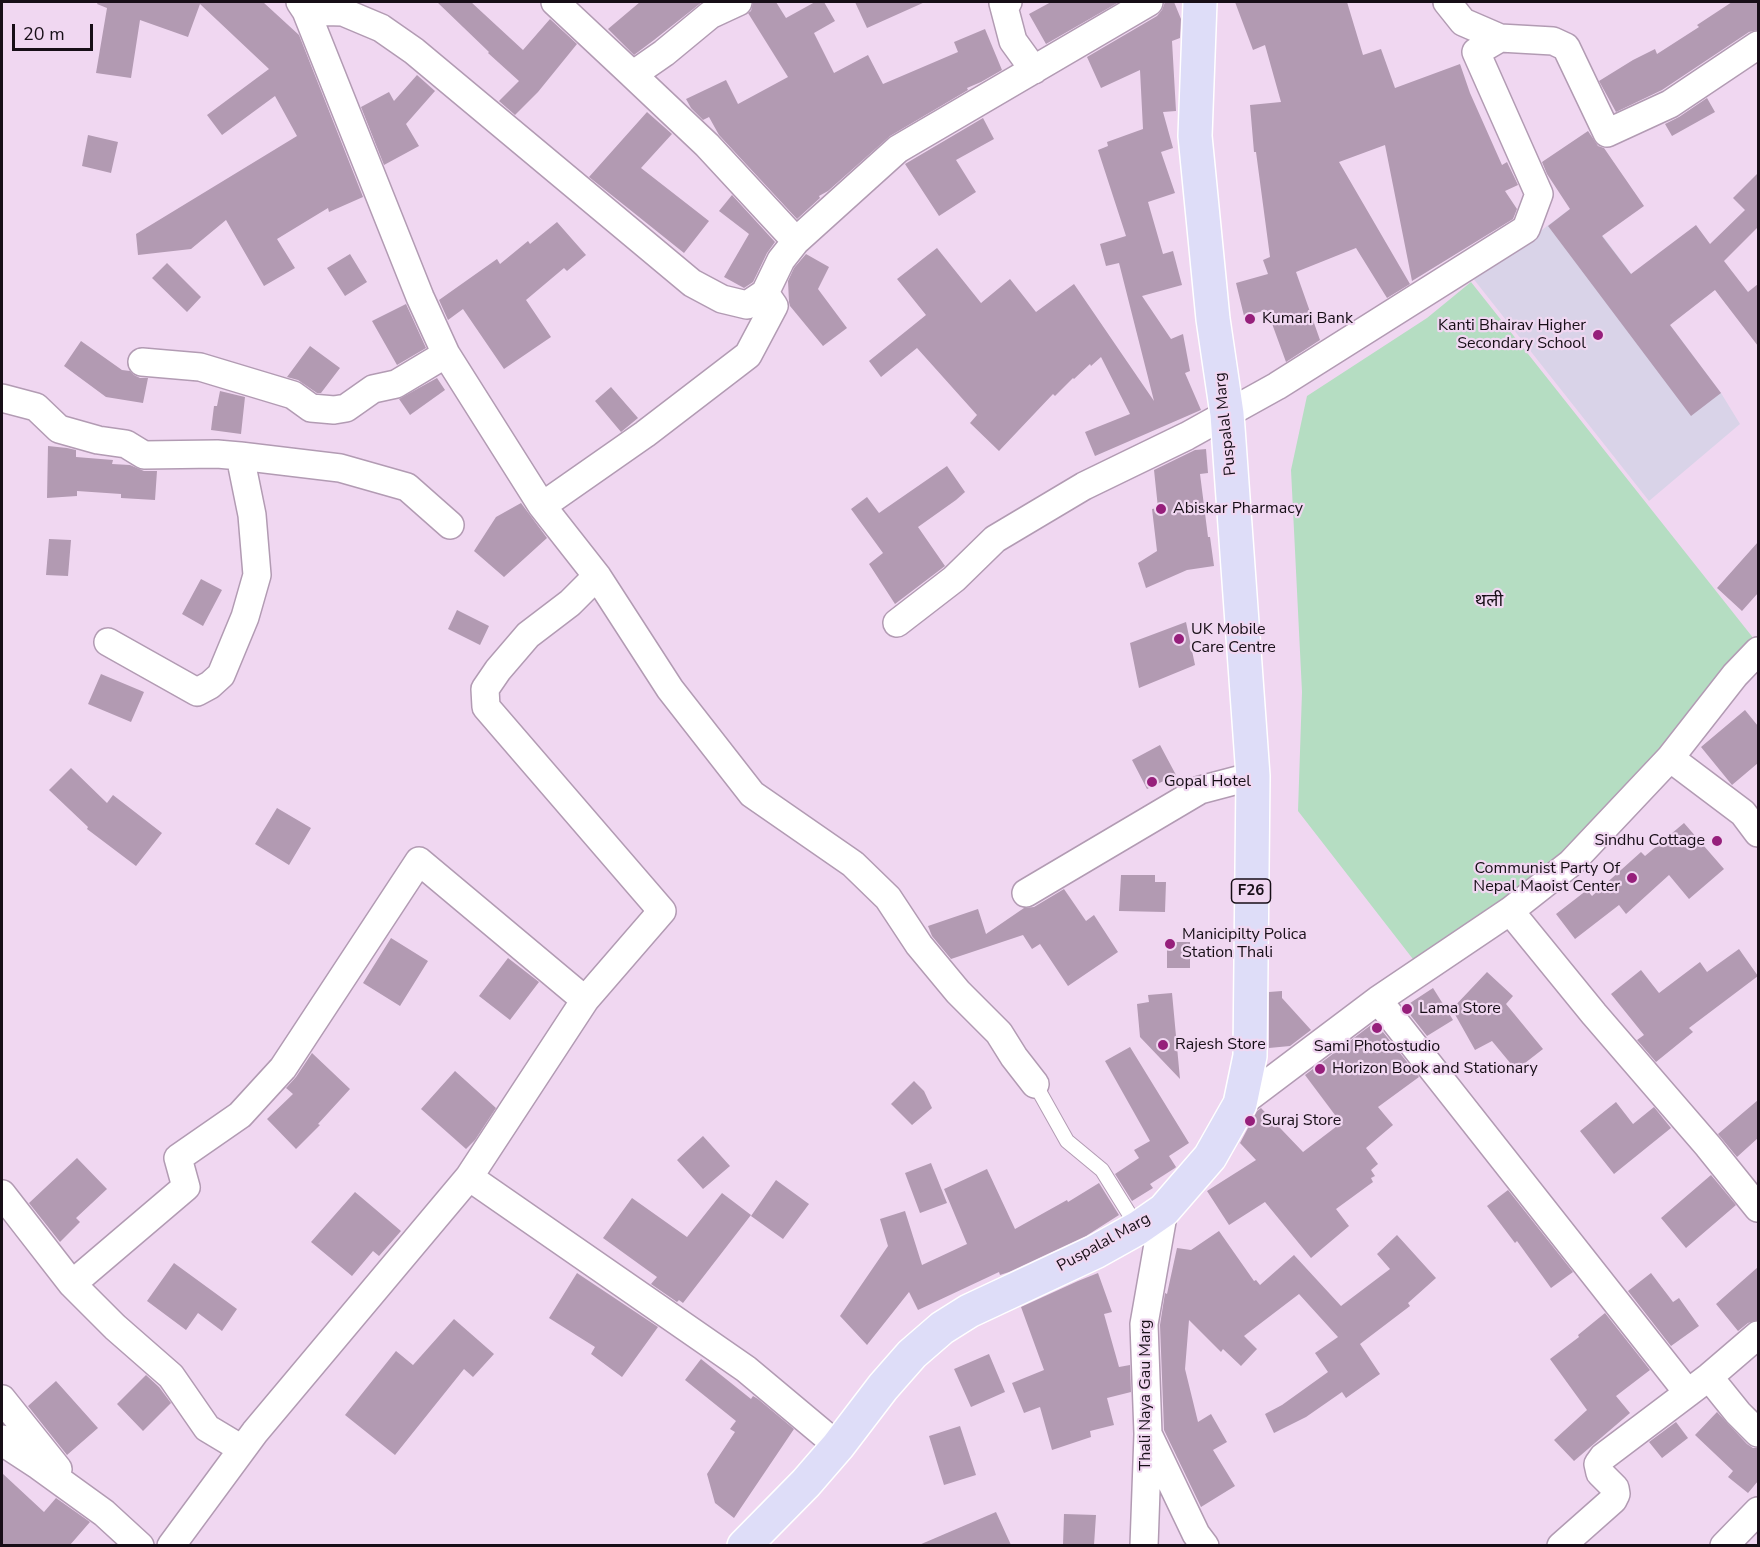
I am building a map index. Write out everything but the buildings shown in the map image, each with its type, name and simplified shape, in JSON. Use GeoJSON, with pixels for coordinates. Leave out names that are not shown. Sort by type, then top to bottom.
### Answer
{"type":"FeatureCollection","features":[{"type":"Feature","properties":{"kind":"main road","name":"Puspalal Marg"},"geometry":{"type":"LineString","coordinates":[[744,1545],[806,1483],[912,1354],[942,1328],[969,1311],[1095,1252],[1164,1210],[1210,1157],[1240,1104],[1250,1056],[1253,776],[1227,414],[1214,319],[1195,136],[1200,2]]}},
{"type":"Feature","properties":{"kind":"street"},"geometry":{"type":"LineString","coordinates":[[555,2],[707,145],[796,240]]}},
{"type":"Feature","properties":{"kind":"street"},"geometry":{"type":"LineString","coordinates":[[634,76],[710,15],[738,2]]}},
{"type":"Feature","properties":{"kind":"street"},"geometry":{"type":"LineString","coordinates":[[1008,2],[1003,3],[1013,41],[1034,70]]}},
{"type":"Feature","properties":{"kind":"street"},"geometry":{"type":"LineString","coordinates":[[303,6],[343,12],[381,28],[414,51],[692,283],[722,299],[747,304],[765,293],[781,260],[796,240],[898,148],[1149,2]]}},
{"type":"Feature","properties":{"kind":"street"},"geometry":{"type":"LineString","coordinates":[[1447,2],[1462,22],[1500,38],[1553,41],[1566,47],[1606,133],[1670,104],[1758,45]]}},
{"type":"Feature","properties":{"kind":"street"},"geometry":{"type":"LineString","coordinates":[[303,6],[420,297],[446,354],[542,506],[597,576],[670,689],[752,794],[853,864],[888,898],[919,945],[958,992],[999,1032],[1014,1057],[1035,1084]]}},
{"type":"Feature","properties":{"kind":"street"},"geometry":{"type":"LineString","coordinates":[[897,623],[954,579],[995,539],[1084,486],[1187,436],[1277,386],[1526,229],[1539,194],[1476,52],[1500,38]]}},
{"type":"Feature","properties":{"kind":"street"},"geometry":{"type":"LineString","coordinates":[[542,506],[645,434],[748,354],[774,306],[765,293]]}},
{"type":"Feature","properties":{"kind":"street"},"geometry":{"type":"LineString","coordinates":[[142,362],[200,367],[293,395],[311,408],[334,410],[346,408],[373,389],[396,384],[446,354]]}},
{"type":"Feature","properties":{"kind":"street"},"geometry":{"type":"LineString","coordinates":[[2,398],[36,407],[59,429],[98,440],[126,444],[144,455],[217,454],[340,468],[407,487],[450,525]]}},
{"type":"Feature","properties":{"kind":"street"},"geometry":{"type":"LineString","coordinates":[[108,642],[197,692],[210,685],[221,675],[245,617],[257,575],[252,515],[240,456]]}},
{"type":"Feature","properties":{"kind":"street"},"geometry":{"type":"LineString","coordinates":[[171,1545],[242,1449],[469,1177],[585,1000],[662,910],[486,707],[485,689],[528,634],[570,603],[597,576]]}},
{"type":"Feature","properties":{"kind":"street"},"geometry":{"type":"LineString","coordinates":[[1240,1104],[1378,1000],[1510,911],[1571,863],[1670,758],[1735,675],[1758,651]]}},
{"type":"Feature","properties":{"kind":"street"},"geometry":{"type":"LineString","coordinates":[[1670,758],[1743,813],[1758,833]]}},
{"type":"Feature","properties":{"kind":"street"},"geometry":{"type":"LineString","coordinates":[[1026,892],[1200,790],[1253,776]]}},
{"type":"Feature","properties":{"kind":"street"},"geometry":{"type":"LineString","coordinates":[[72,1284],[186,1186],[178,1158],[240,1115],[283,1068],[419,861],[585,1000]]}},
{"type":"Feature","properties":{"kind":"street"},"geometry":{"type":"LineString","coordinates":[[1510,911],[1758,1208]]}},
{"type":"Feature","properties":{"kind":"street"},"geometry":{"type":"LineString","coordinates":[[1378,1000],[1699,1385],[1738,1413],[1758,1433]]}},
{"type":"Feature","properties":{"kind":"street"},"geometry":{"type":"LineString","coordinates":[[469,1177],[746,1369],[838,1446]]}},
{"type":"Feature","properties":{"kind":"street"},"geometry":{"type":"LineString","coordinates":[[2,1194],[72,1284],[115,1327],[171,1376],[207,1428],[242,1449]]}},
{"type":"Feature","properties":{"kind":"street","name":"Thali Naya Gau Marg"},"geometry":{"type":"LineString","coordinates":[[1144,1545],[1148,1434],[1144,1324],[1164,1210]]}},
{"type":"Feature","properties":{"kind":"street"},"geometry":{"type":"LineString","coordinates":[[1562,1545],[1613,1500],[1616,1494],[1615,1488],[1600,1473],[1598,1464],[1604,1457],[1699,1385],[1758,1335]]}},
{"type":"Feature","properties":{"kind":"street"},"geometry":{"type":"LineString","coordinates":[[2,1399],[77,1494]]}},
{"type":"Feature","properties":{"kind":"street"},"geometry":{"type":"LineString","coordinates":[[1148,1434],[1196,1534],[1205,1545]]}},
{"type":"Feature","properties":{"kind":"street"},"geometry":{"type":"LineString","coordinates":[[2,1439],[104,1513],[140,1545]]}},
{"type":"Feature","properties":{"kind":"street"},"geometry":{"type":"LineString","coordinates":[[1724,1545],[1758,1511]]}},
{"type":"Feature","properties":{"kind":"lane"},"geometry":{"type":"LineString","coordinates":[[1035,1084],[1067,1141],[1102,1170],[1137,1228]]}},
{"type":"Feature","properties":{"kind":"shaded area","name":"Kanti Bhairav Higher Secondary School"},"geometry":{"type":"Polygon","coordinates":[[[1578,203],[1721,393],[1740,424],[1649,501],[1472,277],[1519,247],[1578,203]]]}},
{"type":"Feature","properties":{"kind":"green space"},"geometry":{"type":"Polygon","coordinates":[[[1471,282],[1758,644],[1642,777],[1516,896],[1416,963],[1298,811],[1302,692],[1291,470],[1307,396],[1427,318],[1471,282]]]}},
{"type":"Feature","properties":{"kind":"place","name":"Kumari Bank"},"geometry":{"type":"Point","coordinates":[1250,319]}},
{"type":"Feature","properties":{"kind":"place","name":"Kanti Bhairav Higher Secondary School"},"geometry":{"type":"Point","coordinates":[1598,335]}},
{"type":"Feature","properties":{"kind":"place","name":"Abiskar Pharmacy"},"geometry":{"type":"Point","coordinates":[1161,509]}},
{"type":"Feature","properties":{"kind":"place","name":"UK Mobile Care Centre"},"geometry":{"type":"Point","coordinates":[1179,639]}},
{"type":"Feature","properties":{"kind":"place","name":"Gopal Hotel"},"geometry":{"type":"Point","coordinates":[1152,782]}},
{"type":"Feature","properties":{"kind":"place","name":"Sindhu Cottage"},"geometry":{"type":"Point","coordinates":[1717,841]}},
{"type":"Feature","properties":{"kind":"place","name":"Communist Party Of Nepal Maoist Center"},"geometry":{"type":"Point","coordinates":[1632,878]}},
{"type":"Feature","properties":{"kind":"place","name":"Manicipilty Polica Station Thali"},"geometry":{"type":"Point","coordinates":[1170,944]}},
{"type":"Feature","properties":{"kind":"place","name":"Lama Store"},"geometry":{"type":"Point","coordinates":[1407,1009]}},
{"type":"Feature","properties":{"kind":"place","name":"Sami Photostudio"},"geometry":{"type":"Point","coordinates":[1377,1028]}},
{"type":"Feature","properties":{"kind":"place","name":"Rajesh Store"},"geometry":{"type":"Point","coordinates":[1163,1045]}},
{"type":"Feature","properties":{"kind":"place","name":"Horizon Book and Stationary"},"geometry":{"type":"Point","coordinates":[1320,1069]}},
{"type":"Feature","properties":{"kind":"place","name":"Suraj Store"},"geometry":{"type":"Point","coordinates":[1250,1121]}},
{"type":"Feature","properties":{"kind":"district","name":"थली"},"geometry":{"type":"Point","coordinates":[1489,602]}}]}
